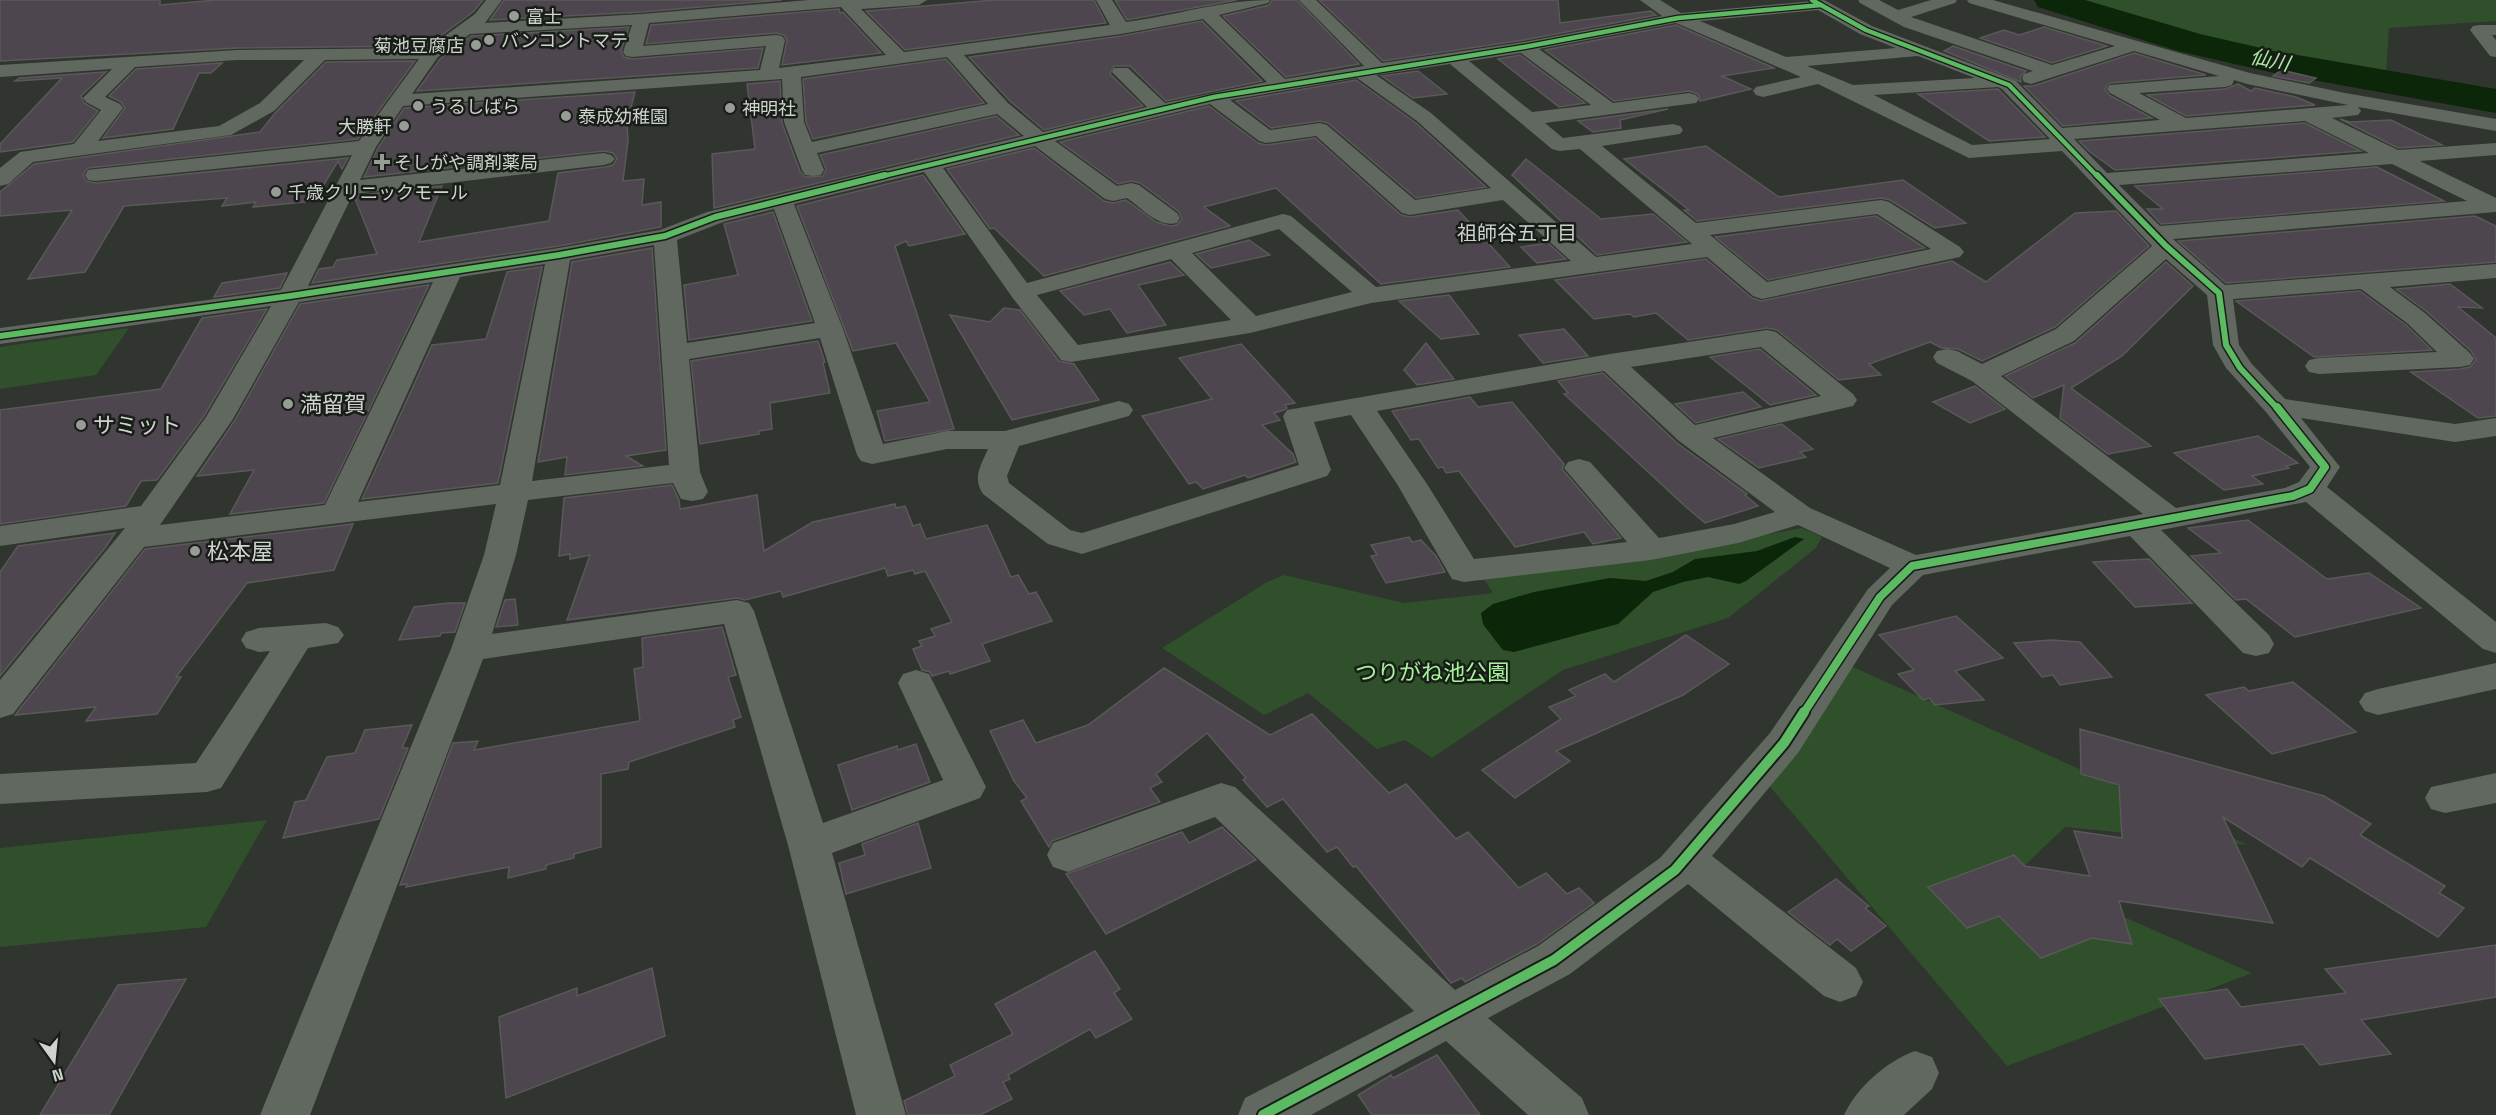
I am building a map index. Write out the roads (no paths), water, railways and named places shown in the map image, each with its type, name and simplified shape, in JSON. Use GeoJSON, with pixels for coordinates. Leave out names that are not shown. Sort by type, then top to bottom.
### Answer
{"type":"FeatureCollection","features":[{"type":"Feature","properties":{"kind":"street"},"geometry":{"type":"LineString","coordinates":[[469,39],[494,0]]}},
{"type":"Feature","properties":{"kind":"street"},"geometry":{"type":"LineString","coordinates":[[0,71],[237,55],[433,52],[469,39],[642,19],[845,2],[919,0]]}},
{"type":"Feature","properties":{"kind":"street"},"geometry":{"type":"LineString","coordinates":[[1104,0],[1121,29]]}},
{"type":"Feature","properties":{"kind":"street"},"geometry":{"type":"LineString","coordinates":[[397,101],[791,73],[1121,29],[1207,14],[1262,0]]}},
{"type":"Feature","properties":{"kind":"street"},"geometry":{"type":"LineString","coordinates":[[1307,0],[1369,71],[1590,265]]}},
{"type":"Feature","properties":{"kind":"street"},"geometry":{"type":"LineString","coordinates":[[1648,0],[1678,18],[1851,91],[1969,152],[2182,124],[2394,107]]}},
{"type":"Feature","properties":{"kind":"street"},"geometry":{"type":"LineString","coordinates":[[1866,0],[1896,16],[2053,72]]}},
{"type":"Feature","properties":{"kind":"street"},"geometry":{"type":"LineString","coordinates":[[1896,16],[1949,0]]}},
{"type":"Feature","properties":{"kind":"street"},"geometry":{"type":"LineString","coordinates":[[1975,0],[2254,79],[2496,125]]}},
{"type":"Feature","properties":{"kind":"street"},"geometry":{"type":"LineString","coordinates":[[845,2],[900,59]]}},
{"type":"Feature","properties":{"kind":"street"},"geometry":{"type":"LineString","coordinates":[[0,336],[450,272],[665,236],[715,217],[1037,137],[1214,97],[1524,47],[1678,18],[1817,3],[1866,30],[2006,83],[2064,139],[2160,240],[2219,293],[2226,345],[2240,368],[2276,406],[2325,467],[2310,489],[2293,496],[2263,503],[1912,566],[1880,597],[1784,743],[1674,870],[1554,960],[1263,1115]]}},
{"type":"Feature","properties":{"kind":"street"},"geometry":{"type":"LineString","coordinates":[[1207,14],[1281,86]]}},
{"type":"Feature","properties":{"kind":"street"},"geometry":{"type":"LineString","coordinates":[[642,19],[632,52],[776,40],[768,74]]}},
{"type":"Feature","properties":{"kind":"street"},"geometry":{"type":"LineString","coordinates":[[1970,43],[2046,21]]}},
{"type":"Feature","properties":{"kind":"street"},"geometry":{"type":"LineString","coordinates":[[2496,30],[2479,30],[2496,52]]}},
{"type":"Feature","properties":{"kind":"street"},"geometry":{"type":"LineString","coordinates":[[1851,91],[2006,83],[2053,72],[2132,46]]}},
{"type":"Feature","properties":{"kind":"street"},"geometry":{"type":"LineString","coordinates":[[1524,47],[1609,109]]}},
{"type":"Feature","properties":{"kind":"street"},"geometry":{"type":"LineString","coordinates":[[0,705],[143,526],[219,419],[290,296],[366,147],[433,52]]}},
{"type":"Feature","properties":{"kind":"street"},"geometry":{"type":"LineString","coordinates":[[952,52],[1001,107],[1037,137],[1113,194],[1131,190],[1169,218]]}},
{"type":"Feature","properties":{"kind":"street"},"geometry":{"type":"LineString","coordinates":[[1782,63],[1921,52]]}},
{"type":"Feature","properties":{"kind":"street"},"geometry":{"type":"LineString","coordinates":[[0,179],[27,156],[224,131],[267,107],[319,55]]}},
{"type":"Feature","properties":{"kind":"street"},"geometry":{"type":"LineString","coordinates":[[1453,57],[1559,145],[1673,130]]}},
{"type":"Feature","properties":{"kind":"street"},"geometry":{"type":"LineString","coordinates":[[81,148],[113,108],[93,99],[129,63]]}},
{"type":"Feature","properties":{"kind":"street"},"geometry":{"type":"LineString","coordinates":[[0,86],[23,69]]}},
{"type":"Feature","properties":{"kind":"street"},"geometry":{"type":"LineString","coordinates":[[1121,72],[1160,110]]}},
{"type":"Feature","properties":{"kind":"street"},"geometry":{"type":"LineString","coordinates":[[791,73],[794,122],[815,175],[815,192]]}},
{"type":"Feature","properties":{"kind":"street"},"geometry":{"type":"LineString","coordinates":[[1763,91],[1820,78]]}},
{"type":"Feature","properties":{"kind":"street"},"geometry":{"type":"LineString","coordinates":[[2182,124],[2117,89],[2254,79]]}},
{"type":"Feature","properties":{"kind":"street"},"geometry":{"type":"LineString","coordinates":[[1214,97],[1266,137],[1320,129],[1410,208],[1509,192]]}},
{"type":"Feature","properties":{"kind":"street"},"geometry":{"type":"LineString","coordinates":[[1527,119],[1689,99]]}},
{"type":"Feature","properties":{"kind":"street"},"geometry":{"type":"LineString","coordinates":[[804,150],[1001,107]]}},
{"type":"Feature","properties":{"kind":"street"},"geometry":{"type":"LineString","coordinates":[[2308,115],[2495,205]]}},
{"type":"Feature","properties":{"kind":"street"},"geometry":{"type":"LineString","coordinates":[[1585,142],[1690,231],[1762,291],[1952,252],[1881,207],[1690,231]]}},
{"type":"Feature","properties":{"kind":"street"},"geometry":{"type":"LineString","coordinates":[[96,175],[366,147]]}},
{"type":"Feature","properties":{"kind":"street"},"geometry":{"type":"LineString","coordinates":[[2102,180],[2496,149]]}},
{"type":"Feature","properties":{"kind":"street"},"geometry":{"type":"LineString","coordinates":[[344,188],[604,159]]}},
{"type":"Feature","properties":{"kind":"street"},"geometry":{"type":"LineString","coordinates":[[930,165],[1021,292],[1071,354],[1250,325],[1371,295],[1712,249]]}},
{"type":"Feature","properties":{"kind":"street"},"geometry":{"type":"LineString","coordinates":[[782,201],[830,329],[872,454],[947,440],[1006,440],[1119,410]]}},
{"type":"Feature","properties":{"kind":"street"},"geometry":{"type":"LineString","coordinates":[[1982,375],[2065,335],[2160,240],[2495,205]]}},
{"type":"Feature","properties":{"kind":"street"},"geometry":{"type":"LineString","coordinates":[[1021,292],[1283,221],[1371,295]]}},
{"type":"Feature","properties":{"kind":"street"},"geometry":{"type":"LineString","coordinates":[[0,536],[336,515],[514,494],[688,482],[665,236]]}},
{"type":"Feature","properties":{"kind":"street"},"geometry":{"type":"LineString","coordinates":[[1176,250],[1250,325]]}},
{"type":"Feature","properties":{"kind":"street"},"geometry":{"type":"LineString","coordinates":[[285,1115],[469,649],[500,555],[514,494],[559,255]]}},
{"type":"Feature","properties":{"kind":"street"},"geometry":{"type":"LineString","coordinates":[[2219,293],[2369,283],[2496,271]]}},
{"type":"Feature","properties":{"kind":"street"},"geometry":{"type":"LineString","coordinates":[[336,515],[450,272]]}},
{"type":"Feature","properties":{"kind":"street"},"geometry":{"type":"LineString","coordinates":[[2319,366],[2460,359],[2416,318],[2369,283]]}},
{"type":"Feature","properties":{"kind":"street"},"geometry":{"type":"LineString","coordinates":[[676,353],[830,329]]}},
{"type":"Feature","properties":{"kind":"street"},"geometry":{"type":"LineString","coordinates":[[1006,440],[992,476],[994,487],[1059,537],[1082,544],[1316,470],[1297,416],[1610,362],[1767,338],[1843,400],[1689,435]]}},
{"type":"Feature","properties":{"kind":"street"},"geometry":{"type":"LineString","coordinates":[[1947,357],[1982,375],[2154,522],[2256,644]]}},
{"type":"Feature","properties":{"kind":"street"},"geometry":{"type":"LineString","coordinates":[[1610,362],[1689,435],[1799,515],[1816,520],[1912,566]]}},
{"type":"Feature","properties":{"kind":"street"},"geometry":{"type":"LineString","coordinates":[[1359,406],[1424,482],[1464,571],[1651,550],[1738,533],[1799,515]]}},
{"type":"Feature","properties":{"kind":"street"},"geometry":{"type":"LineString","coordinates":[[2276,406],[2455,433],[2496,427]]}},
{"type":"Feature","properties":{"kind":"street"},"geometry":{"type":"LineString","coordinates":[[1579,468],[1651,550]]}},
{"type":"Feature","properties":{"kind":"street"},"geometry":{"type":"LineString","coordinates":[[2310,489],[2496,641]]}},
{"type":"Feature","properties":{"kind":"street"},"geometry":{"type":"LineString","coordinates":[[469,649],[737,610],[809,845],[881,1115]]}},
{"type":"Feature","properties":{"kind":"street"},"geometry":{"type":"LineString","coordinates":[[0,789],[207,777],[311,637],[260,640]]}},
{"type":"Feature","properties":{"kind":"street"},"geometry":{"type":"LineString","coordinates":[[2378,702],[2496,676]]}},
{"type":"Feature","properties":{"kind":"street"},"geometry":{"type":"LineString","coordinates":[[809,845],[966,787],[916,683]]}},
{"type":"Feature","properties":{"kind":"street"},"geometry":{"type":"LineString","coordinates":[[2445,798],[2496,788]]}},
{"type":"Feature","properties":{"kind":"street"},"geometry":{"type":"LineString","coordinates":[[1068,855],[1221,798],[1449,1014],[1564,1115]]}},
{"type":"Feature","properties":{"kind":"street"},"geometry":{"type":"LineString","coordinates":[[1684,857],[1840,982]]}},
{"type":"Feature","properties":{"kind":"street"},"geometry":{"type":"LineString","coordinates":[[1869,1115],[1915,1073]]}},
{"type":"Feature","properties":{"kind":"waterway","name":"仙川"},"geometry":{"type":"LineString","coordinates":[[2050,0],[2191,43],[2274,62],[2496,101]]}},
{"type":"Feature","properties":{"kind":"place","name":"富士"},"geometry":{"type":"Point","coordinates":[514,16]}},
{"type":"Feature","properties":{"kind":"place","name":"バンコントマテ"},"geometry":{"type":"Point","coordinates":[489,40]}},
{"type":"Feature","properties":{"kind":"place","name":"菊池豆腐店"},"geometry":{"type":"Point","coordinates":[476,45]}},
{"type":"Feature","properties":{"kind":"place","name":"うるしばら"},"geometry":{"type":"Point","coordinates":[418,106]}},
{"type":"Feature","properties":{"kind":"place","name":"神明社"},"geometry":{"type":"Point","coordinates":[730,108]}},
{"type":"Feature","properties":{"kind":"place","name":"泰成幼稚園"},"geometry":{"type":"Point","coordinates":[566,116]}},
{"type":"Feature","properties":{"kind":"place","name":"大勝軒"},"geometry":{"type":"Point","coordinates":[404,126]}},
{"type":"Feature","properties":{"kind":"place","name":"そしがや調剤薬局"},"geometry":{"type":"Point","coordinates":[382,162]}},
{"type":"Feature","properties":{"kind":"place","name":"千歳クリニックモール"},"geometry":{"type":"Point","coordinates":[276,192]}},
{"type":"Feature","properties":{"kind":"place","name":"満留賀"},"geometry":{"type":"Point","coordinates":[288,404]}},
{"type":"Feature","properties":{"kind":"place","name":"サミット"},"geometry":{"type":"Point","coordinates":[81,425]}},
{"type":"Feature","properties":{"kind":"place","name":"松本屋"},"geometry":{"type":"Point","coordinates":[195,551]}},
{"type":"Feature","properties":{"kind":"district","name":"祖師谷五丁目"},"geometry":{"type":"Point","coordinates":[1517,233]}},
{"type":"Feature","properties":{"kind":"park label","name":"つりがね池公園"},"geometry":{"type":"Point","coordinates":[1432,672]}}]}
